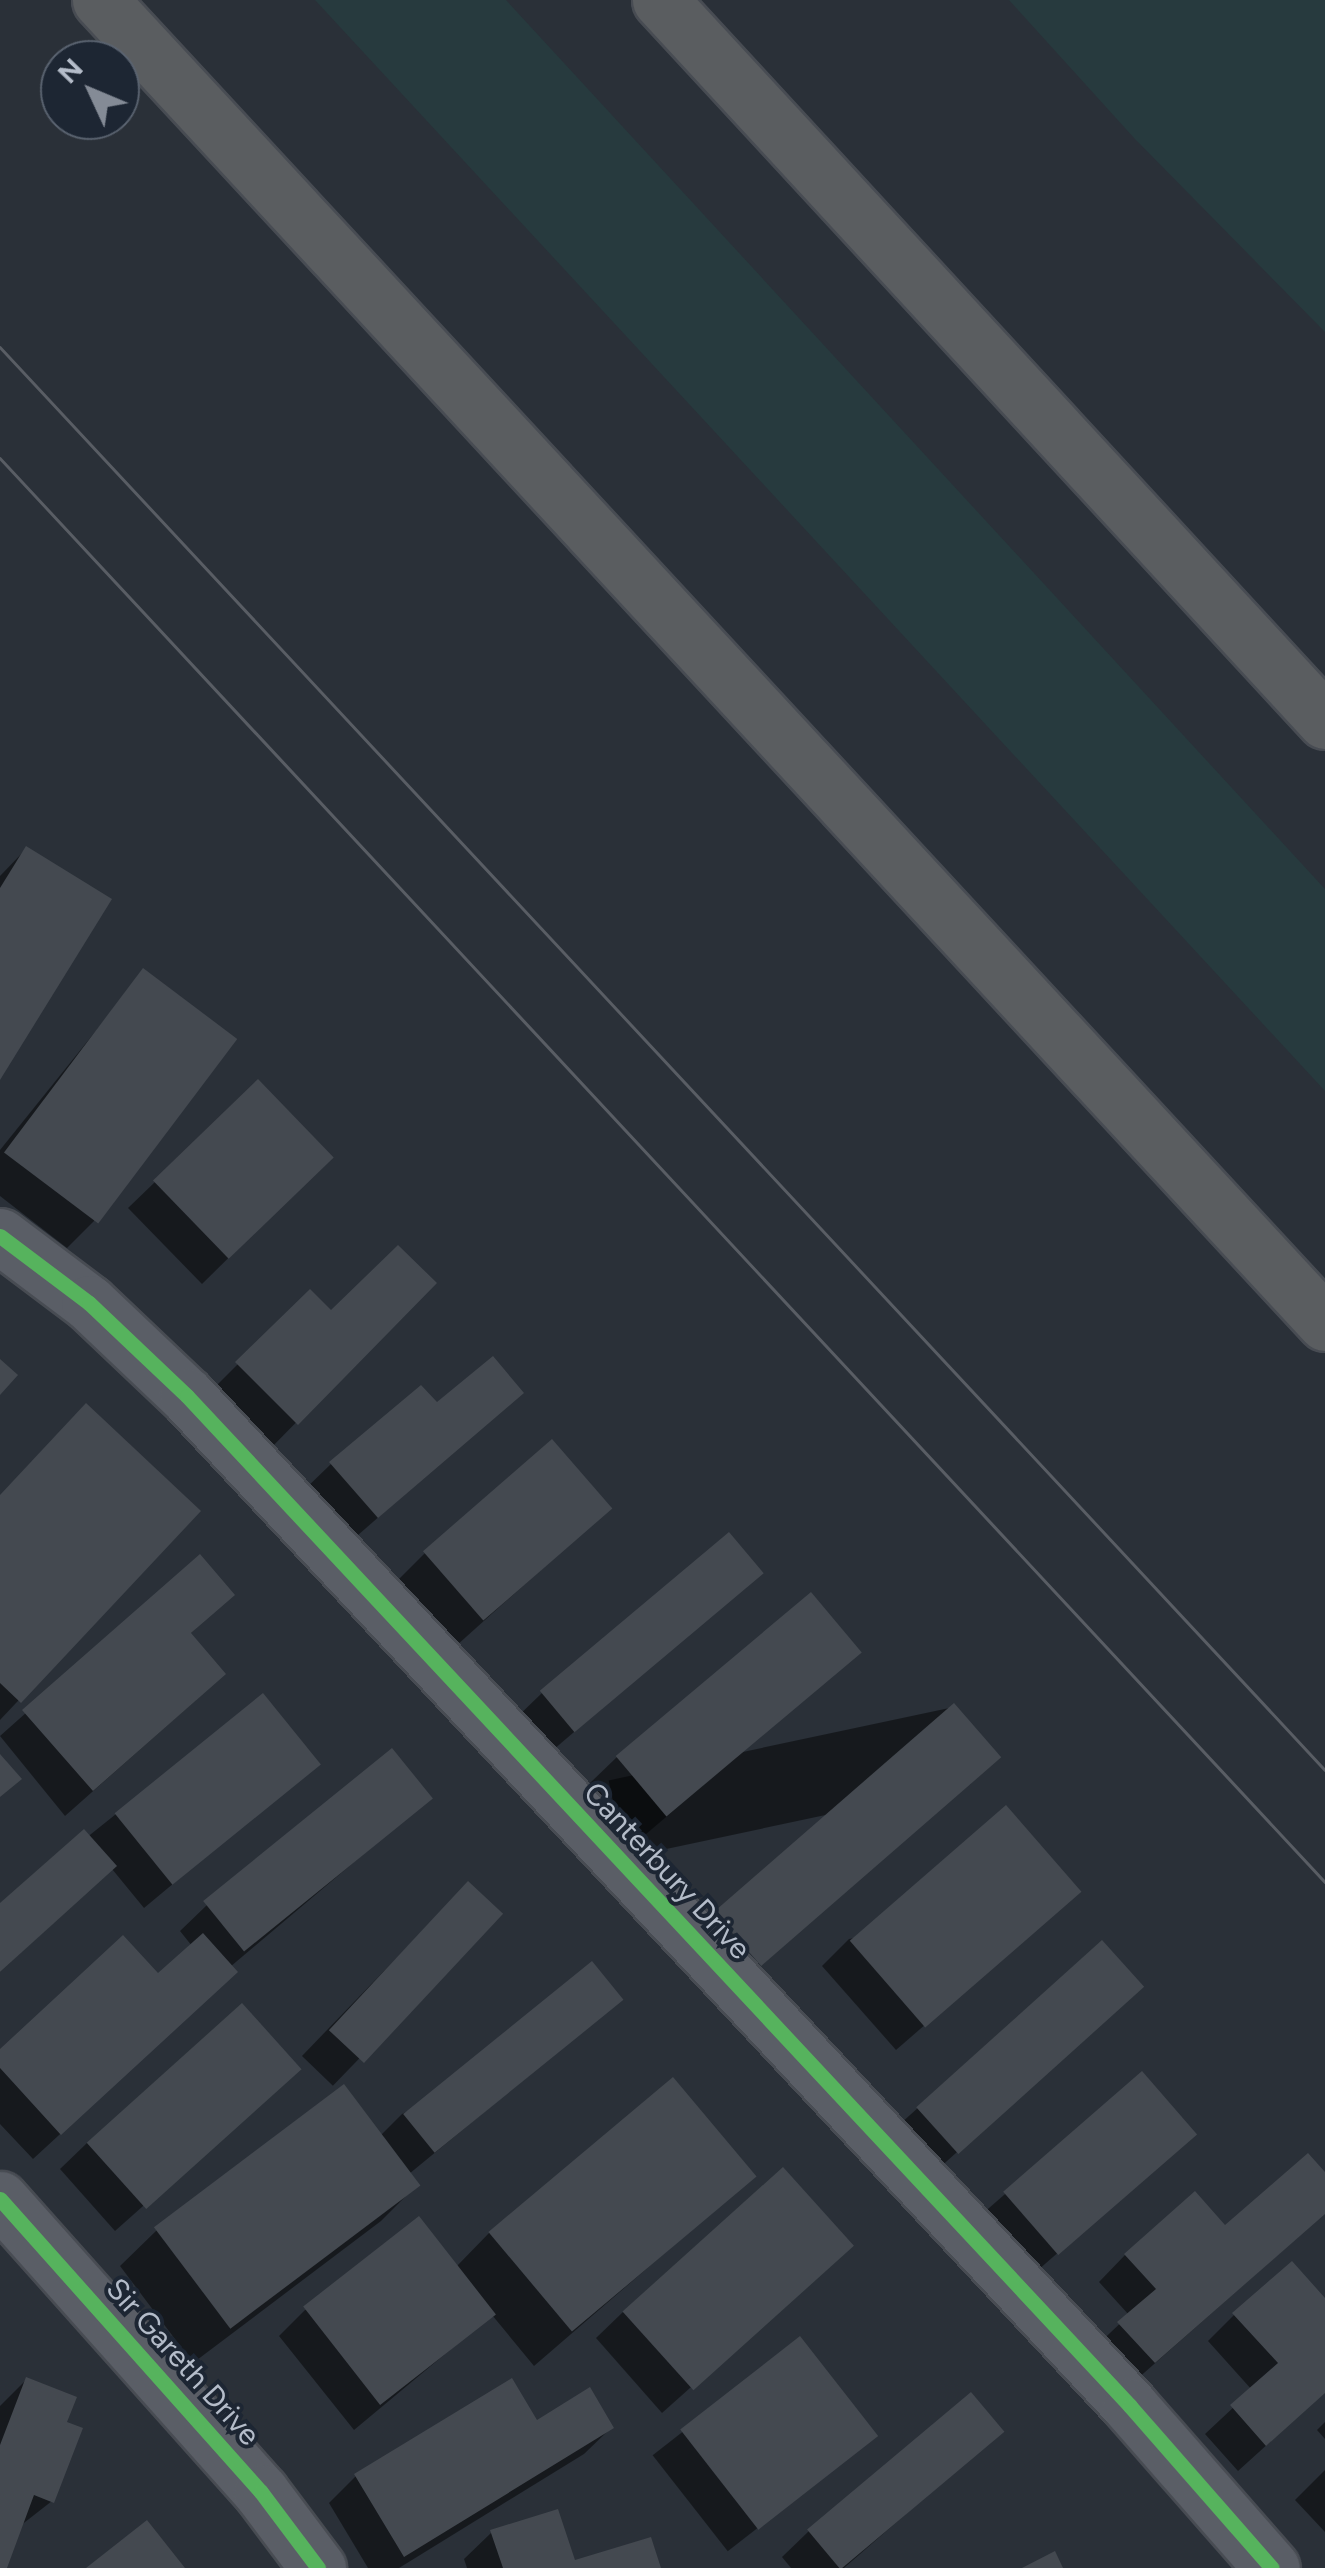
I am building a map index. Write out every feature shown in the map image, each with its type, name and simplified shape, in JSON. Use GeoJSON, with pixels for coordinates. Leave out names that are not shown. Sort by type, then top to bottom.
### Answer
{"type":"FeatureCollection","features":[{"type":"Feature","properties":{"kind":"highway"},"geometry":{"type":"LineString","coordinates":[[100,0],[1325,1323]]}},
{"type":"Feature","properties":{"kind":"highway"},"geometry":{"type":"LineString","coordinates":[[660,0],[1325,720]]}},
{"type":"Feature","properties":{"kind":"street","name":"Canterbury Drive"},"geometry":{"type":"LineString","coordinates":[[0,1236],[89,1303],[186,1396],[1130,2406],[1272,2568]]}},
{"type":"Feature","properties":{"kind":"street","name":"Sir Gareth Drive"},"geometry":{"type":"LineString","coordinates":[[0,2198],[262,2492],[318,2568]]}},
{"type":"Feature","properties":{"kind":"green space"},"geometry":{"type":"Polygon","coordinates":[[[315,0],[506,0],[1325,889],[1325,1091],[315,0]]]}},
{"type":"Feature","properties":{"kind":"green space"},"geometry":{"type":"Polygon","coordinates":[[[1009,0],[1325,0],[1325,332],[1135,139],[1009,0]]]}},
{"type":"Feature","properties":{"kind":"building"},"geometry":{"type":"Polygon","coordinates":[[[26,846],[112,899],[0,1080],[0,888],[26,846]]]}},
{"type":"Feature","properties":{"kind":"building"},"geometry":{"type":"Polygon","coordinates":[[[143,968],[237,1039],[98,1223],[4,1152],[143,968]]]}},
{"type":"Feature","properties":{"kind":"building"},"geometry":{"type":"Polygon","coordinates":[[[258,1079],[334,1157],[229,1259],[153,1180],[258,1079]]]}},
{"type":"Feature","properties":{"kind":"building"},"geometry":{"type":"Polygon","coordinates":[[[398,1245],[437,1283],[298,1425],[235,1362],[310,1289],[331,1310],[398,1245]]]}},
{"type":"Feature","properties":{"kind":"building"},"geometry":{"type":"Polygon","coordinates":[[[493,1356],[524,1393],[378,1518],[329,1462],[421,1385],[437,1402],[493,1356]]]}},
{"type":"Feature","properties":{"kind":"building"},"geometry":{"type":"Polygon","coordinates":[[[0,1359],[18,1375],[0,1395],[0,1359]]]}},
{"type":"Feature","properties":{"kind":"building"},"geometry":{"type":"Polygon","coordinates":[[[86,1403],[201,1511],[21,1703],[0,1683],[0,1495],[86,1403]]]}},
{"type":"Feature","properties":{"kind":"building"},"geometry":{"type":"Polygon","coordinates":[[[552,1439],[612,1508],[483,1621],[423,1551],[552,1439]]]}},
{"type":"Feature","properties":{"kind":"building"},"geometry":{"type":"Polygon","coordinates":[[[729,1532],[764,1573],[574,1732],[540,1691],[729,1532]]]}},
{"type":"Feature","properties":{"kind":"building"},"geometry":{"type":"Polygon","coordinates":[[[200,1554],[235,1595],[191,1633],[226,1674],[93,1791],[22,1710],[200,1554]]]}},
{"type":"Feature","properties":{"kind":"building"},"geometry":{"type":"Polygon","coordinates":[[[811,1592],[862,1653],[666,1816],[616,1756],[811,1592]]]}},
{"type":"Feature","properties":{"kind":"building"},"geometry":{"type":"Polygon","coordinates":[[[263,1693],[321,1764],[172,1885],[115,1813],[263,1693]]]}},
{"type":"Feature","properties":{"kind":"building"},"geometry":{"type":"Polygon","coordinates":[[[954,1703],[1001,1757],[761,1966],[714,1912],[954,1703]]]}},
{"type":"Feature","properties":{"kind":"building"},"geometry":{"type":"Polygon","coordinates":[[[392,1748],[433,1799],[244,1951],[203,1901],[392,1748]]]}},
{"type":"Feature","properties":{"kind":"building"},"geometry":{"type":"Polygon","coordinates":[[[0,1754],[22,1779],[0,1797],[0,1754]]]}},
{"type":"Feature","properties":{"kind":"building"},"geometry":{"type":"Polygon","coordinates":[[[1006,1805],[1081,1892],[925,2028],[850,1941],[1006,1805]]]}},
{"type":"Feature","properties":{"kind":"building"},"geometry":{"type":"Polygon","coordinates":[[[84,1829],[117,1866],[0,1972],[0,1903],[84,1829]]]}},
{"type":"Feature","properties":{"kind":"building"},"geometry":{"type":"Polygon","coordinates":[[[468,1881],[503,1914],[364,2063],[329,2030],[468,1881]]]}},
{"type":"Feature","properties":{"kind":"building"},"geometry":{"type":"Polygon","coordinates":[[[203,1933],[238,1972],[61,2135],[0,2068],[0,2049],[123,1935],[158,1973],[203,1933]]]}},
{"type":"Feature","properties":{"kind":"building"},"geometry":{"type":"Polygon","coordinates":[[[1102,1940],[1144,1987],[958,2154],[916,2107],[1102,1940]]]}},
{"type":"Feature","properties":{"kind":"building"},"geometry":{"type":"Polygon","coordinates":[[[592,1961],[623,2000],[435,2153],[403,2114],[592,1961]]]}},
{"type":"Feature","properties":{"kind":"building"},"geometry":{"type":"Polygon","coordinates":[[[242,2003],[302,2069],[146,2209],[87,2143],[242,2003]]]}},
{"type":"Feature","properties":{"kind":"building"},"geometry":{"type":"Polygon","coordinates":[[[1142,2071],[1197,2134],[1058,2255],[1003,2192],[1142,2071]]]}},
{"type":"Feature","properties":{"kind":"building"},"geometry":{"type":"Polygon","coordinates":[[[673,2077],[757,2177],[572,2331],[488,2232],[673,2077]]]}},
{"type":"Feature","properties":{"kind":"building"},"geometry":{"type":"Polygon","coordinates":[[[344,2084],[420,2185],[230,2329],[154,2227],[344,2084]]]}},
{"type":"Feature","properties":{"kind":"building"},"geometry":{"type":"Polygon","coordinates":[[[1308,2153],[1325,2172],[1325,2214],[1155,2363],[1117,2322],[1156,2289],[1124,2254],[1195,2191],[1225,2225],[1308,2153]]]}},
{"type":"Feature","properties":{"kind":"building"},"geometry":{"type":"Polygon","coordinates":[[[783,2167],[854,2246],[693,2390],[622,2312],[783,2167]]]}},
{"type":"Feature","properties":{"kind":"building"},"geometry":{"type":"Polygon","coordinates":[[[419,2216],[496,2315],[380,2405],[303,2307],[419,2216]]]}},
{"type":"Feature","properties":{"kind":"building"},"geometry":{"type":"Polygon","coordinates":[[[1292,2261],[1325,2298],[1325,2393],[1266,2446],[1230,2405],[1278,2363],[1232,2313],[1292,2261]]]}},
{"type":"Feature","properties":{"kind":"building"},"geometry":{"type":"Polygon","coordinates":[[[800,2336],[878,2436],[758,2530],[680,2430],[800,2336]]]}},
{"type":"Feature","properties":{"kind":"building"},"geometry":{"type":"Polygon","coordinates":[[[26,2377],[77,2397],[67,2422],[83,2428],[54,2503],[34,2495],[7,2568],[0,2568],[0,2445],[26,2377]]]}},
{"type":"Feature","properties":{"kind":"building"},"geometry":{"type":"Polygon","coordinates":[[[512,2378],[537,2420],[590,2387],[614,2428],[404,2557],[354,2474],[512,2378]]]}},
{"type":"Feature","properties":{"kind":"building"},"geometry":{"type":"Polygon","coordinates":[[[971,2392],[1004,2432],[842,2568],[807,2530],[971,2392]]]}},
{"type":"Feature","properties":{"kind":"building"},"geometry":{"type":"Polygon","coordinates":[[[558,2509],[575,2560],[651,2537],[661,2568],[503,2568],[490,2530],[558,2509]]]}},
{"type":"Feature","properties":{"kind":"building"},"geometry":{"type":"Polygon","coordinates":[[[147,2520],[185,2568],[86,2568],[147,2520]]]}},
{"type":"Feature","properties":{"kind":"building"},"geometry":{"type":"Polygon","coordinates":[[[1055,2551],[1063,2568],[1022,2568],[1055,2551]]]}},
{"type":"Feature","properties":{"kind":"tram line"},"geometry":{"type":"LineString","coordinates":[[0,347],[1325,1770]]}},
{"type":"Feature","properties":{"kind":"tram line"},"geometry":{"type":"LineString","coordinates":[[0,458],[1325,1882]]}},
{"type":"Feature","properties":{"kind":"cycle path"},"geometry":{"type":"LineString","coordinates":[[0,1236],[89,1303],[187,1396],[1130,2406],[1272,2568]]}},
{"type":"Feature","properties":{"kind":"cycle path"},"geometry":{"type":"LineString","coordinates":[[0,2199],[261,2492],[318,2568]]}}]}
